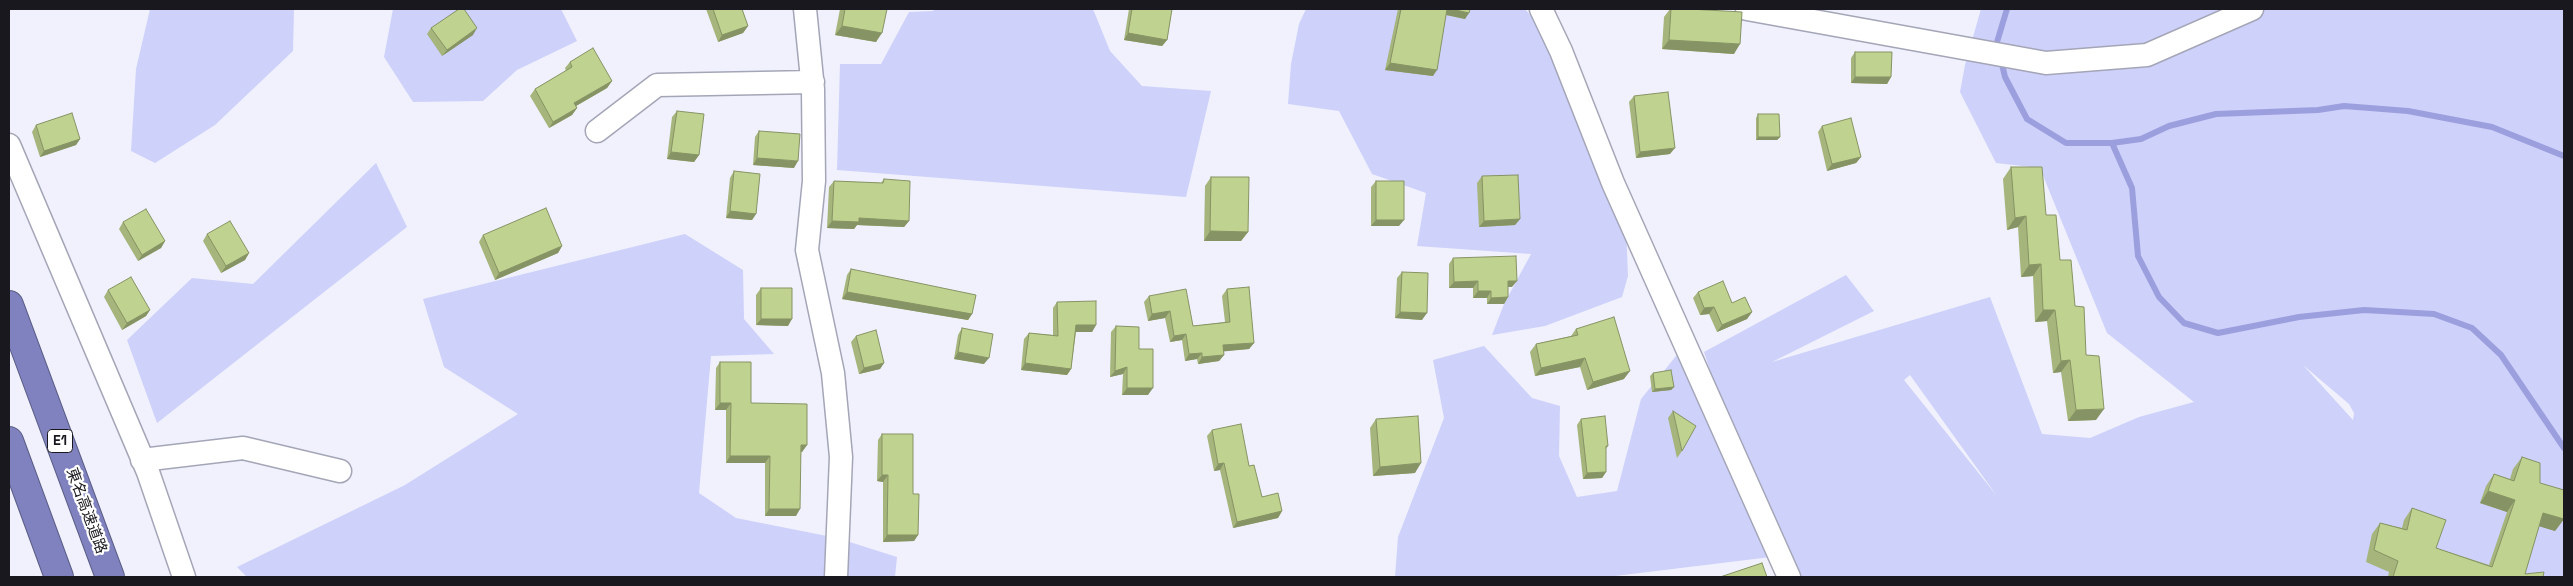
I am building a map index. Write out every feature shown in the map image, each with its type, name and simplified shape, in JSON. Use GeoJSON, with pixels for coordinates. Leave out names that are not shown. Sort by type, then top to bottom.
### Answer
{"type":"FeatureCollection","features":[{"type":"Feature","properties":{"kind":"highway","name":"東名高速道路"},"geometry":{"type":"LineString","coordinates":[[9,305],[110,577]]}},
{"type":"Feature","properties":{"kind":"highway"},"geometry":{"type":"LineString","coordinates":[[9,441],[59,577]]}},
{"type":"Feature","properties":{"kind":"street"},"geometry":{"type":"LineString","coordinates":[[805,9],[813,82],[814,182],[807,250],[833,373],[841,457],[836,577]]}},
{"type":"Feature","properties":{"kind":"street"},"geometry":{"type":"LineString","coordinates":[[1542,9],[1561,51],[1612,183],[1789,577]]}},
{"type":"Feature","properties":{"kind":"street"},"geometry":{"type":"LineString","coordinates":[[1747,9],[2046,63],[2147,55],[2252,9]]}},
{"type":"Feature","properties":{"kind":"street"},"geometry":{"type":"LineString","coordinates":[[597,131],[657,84],[813,82]]}},
{"type":"Feature","properties":{"kind":"street"},"geometry":{"type":"LineString","coordinates":[[9,145],[142,460],[184,577]]}},
{"type":"Feature","properties":{"kind":"street"},"geometry":{"type":"LineString","coordinates":[[142,460],[242,448],[340,471]]}},
{"type":"Feature","properties":{"kind":"shaded area"},"geometry":{"type":"Polygon","coordinates":[[[150,9],[294,9],[293,51],[215,125],[155,163],[131,151],[136,69],[150,9]]]}},
{"type":"Feature","properties":{"kind":"shaded area"},"geometry":{"type":"Polygon","coordinates":[[[393,9],[561,9],[577,41],[517,70],[483,101],[413,102],[384,57],[393,9]]]}},
{"type":"Feature","properties":{"kind":"shaded area"},"geometry":{"type":"Polygon","coordinates":[[[935,9],[1093,9],[1110,51],[1142,86],[1211,91],[1186,197],[837,170],[840,64],[881,64],[909,12],[933,11],[935,9]]]}},
{"type":"Feature","properties":{"kind":"shaded area"},"geometry":{"type":"Polygon","coordinates":[[[1306,9],[1525,9],[1561,51],[1626,227],[1628,276],[1622,297],[1545,326],[1492,335],[1504,304],[1531,254],[1417,246],[1426,193],[1372,174],[1339,111],[1288,104],[1291,64],[1299,24],[1306,9]]]}},
{"type":"Feature","properties":{"kind":"shaded area"},"geometry":{"type":"Polygon","coordinates":[[[1981,9],[2564,9],[2564,577],[1798,577],[1779,556],[1607,577],[1395,577],[1398,537],[1444,418],[1433,360],[1484,346],[1532,398],[1560,406],[1559,456],[1577,497],[1617,491],[1641,399],[1685,345],[1743,474],[1704,352],[1846,275],[1874,311],[1772,362],[1990,297],[2042,434],[2090,438],[2139,417],[2194,402],[2107,333],[2040,168],[1996,163],[1960,92],[1965,65],[1981,9]],[[2303,365],[2353,420],[2354,413],[2349,404],[2303,365]],[[1910,375],[1904,380],[1997,496],[1910,375]]]}},
{"type":"Feature","properties":{"kind":"shaded area"},"geometry":{"type":"Polygon","coordinates":[[[376,163],[407,227],[157,423],[127,340],[192,278],[253,284],[376,163]]]}},
{"type":"Feature","properties":{"kind":"shaded area"},"geometry":{"type":"Polygon","coordinates":[[[685,234],[743,270],[744,319],[774,354],[711,356],[699,493],[736,518],[837,538],[897,557],[895,577],[247,577],[237,567],[405,485],[518,414],[444,367],[423,299],[685,234]]]}},
{"type":"Feature","properties":{"kind":"building"},"geometry":{"type":"Polygon","coordinates":[[[459,9],[464,9],[477,28],[447,50],[431,28],[459,9]]]}},
{"type":"Feature","properties":{"kind":"building"},"geometry":{"type":"Polygon","coordinates":[[[713,9],[742,9],[748,26],[722,35],[713,9]]]}},
{"type":"Feature","properties":{"kind":"building"},"geometry":{"type":"Polygon","coordinates":[[[845,9],[887,9],[882,33],[842,26],[845,9]]]}},
{"type":"Feature","properties":{"kind":"building"},"geometry":{"type":"Polygon","coordinates":[[[1132,9],[1172,9],[1167,40],[1128,33],[1132,9]]]}},
{"type":"Feature","properties":{"kind":"building"},"geometry":{"type":"Polygon","coordinates":[[[1401,9],[1447,9],[1437,70],[1390,63],[1401,9]]]}},
{"type":"Feature","properties":{"kind":"building"},"geometry":{"type":"Polygon","coordinates":[[[1451,9],[1470,9],[1469,13],[1451,9]]]}},
{"type":"Feature","properties":{"kind":"building"},"geometry":{"type":"Polygon","coordinates":[[[1671,9],[1742,12],[1740,44],[1669,40],[1671,9]]]}},
{"type":"Feature","properties":{"kind":"building"},"geometry":{"type":"Polygon","coordinates":[[[593,48],[612,81],[574,103],[577,108],[553,122],[535,89],[572,67],[570,62],[593,48]]]}},
{"type":"Feature","properties":{"kind":"building"},"geometry":{"type":"Polygon","coordinates":[[[1855,52],[1892,52],[1891,77],[1855,77],[1855,52]]]}},
{"type":"Feature","properties":{"kind":"building"},"geometry":{"type":"Polygon","coordinates":[[[1668,92],[1675,148],[1640,152],[1634,96],[1668,92]]]}},
{"type":"Feature","properties":{"kind":"building"},"geometry":{"type":"Polygon","coordinates":[[[677,111],[704,114],[699,155],[671,152],[677,111]]]}},
{"type":"Feature","properties":{"kind":"building"},"geometry":{"type":"Polygon","coordinates":[[[72,113],[80,139],[44,151],[36,125],[72,113]]]}},
{"type":"Feature","properties":{"kind":"building"},"geometry":{"type":"Polygon","coordinates":[[[1758,114],[1779,114],[1780,137],[1758,137],[1758,114]]]}},
{"type":"Feature","properties":{"kind":"building"},"geometry":{"type":"Polygon","coordinates":[[[1851,118],[1861,157],[1832,164],[1822,126],[1851,118]]]}},
{"type":"Feature","properties":{"kind":"building"},"geometry":{"type":"Polygon","coordinates":[[[759,131],[800,134],[798,161],[757,158],[759,131]]]}},
{"type":"Feature","properties":{"kind":"building"},"geometry":{"type":"Polygon","coordinates":[[[2011,167],[2042,167],[2046,215],[2056,215],[2060,260],[2071,260],[2075,306],[2084,307],[2086,355],[2099,356],[2104,409],[2076,410],[2070,360],[2061,361],[2055,310],[2043,310],[2041,264],[2029,265],[2026,216],[2015,218],[2011,167]]]}},
{"type":"Feature","properties":{"kind":"building"},"geometry":{"type":"Polygon","coordinates":[[[734,171],[760,174],[756,214],[730,211],[734,171]]]}},
{"type":"Feature","properties":{"kind":"building"},"geometry":{"type":"Polygon","coordinates":[[[1518,175],[1520,219],[1484,221],[1482,176],[1518,175]]]}},
{"type":"Feature","properties":{"kind":"building"},"geometry":{"type":"Polygon","coordinates":[[[1211,177],[1249,177],[1248,232],[1210,231],[1211,177]]]}},
{"type":"Feature","properties":{"kind":"building"},"geometry":{"type":"Polygon","coordinates":[[[884,179],[910,181],[909,221],[859,218],[859,222],[832,221],[834,181],[883,183],[884,179]]]}},
{"type":"Feature","properties":{"kind":"building"},"geometry":{"type":"Polygon","coordinates":[[[1376,181],[1404,181],[1404,220],[1376,220],[1376,181]]]}},
{"type":"Feature","properties":{"kind":"building"},"geometry":{"type":"Polygon","coordinates":[[[546,208],[562,246],[499,273],[483,235],[546,208]]]}},
{"type":"Feature","properties":{"kind":"building"},"geometry":{"type":"Polygon","coordinates":[[[146,209],[165,241],[142,255],[123,222],[146,209]]]}},
{"type":"Feature","properties":{"kind":"building"},"geometry":{"type":"Polygon","coordinates":[[[230,221],[249,253],[226,266],[207,234],[230,221]]]}},
{"type":"Feature","properties":{"kind":"building"},"geometry":{"type":"Polygon","coordinates":[[[1516,256],[1517,281],[1508,281],[1508,297],[1491,298],[1491,291],[1478,291],[1478,281],[1454,282],[1453,258],[1516,256]]]}},
{"type":"Feature","properties":{"kind":"building"},"geometry":{"type":"Polygon","coordinates":[[[851,269],[976,295],[972,314],[847,292],[851,269]]]}},
{"type":"Feature","properties":{"kind":"building"},"geometry":{"type":"Polygon","coordinates":[[[1402,272],[1428,273],[1427,313],[1400,312],[1402,272]]]}},
{"type":"Feature","properties":{"kind":"building"},"geometry":{"type":"Polygon","coordinates":[[[131,277],[150,310],[127,323],[108,290],[131,277]]]}},
{"type":"Feature","properties":{"kind":"building"},"geometry":{"type":"Polygon","coordinates":[[[1723,281],[1732,303],[1745,297],[1752,312],[1722,325],[1714,307],[1704,308],[1698,292],[1723,281]]]}},
{"type":"Feature","properties":{"kind":"building"},"geometry":{"type":"Polygon","coordinates":[[[1249,287],[1254,343],[1223,345],[1224,355],[1202,357],[1202,353],[1189,354],[1186,334],[1174,336],[1170,311],[1152,314],[1149,296],[1186,289],[1193,326],[1230,322],[1227,289],[1249,287]]]}},
{"type":"Feature","properties":{"kind":"building"},"geometry":{"type":"Polygon","coordinates":[[[761,288],[792,288],[792,319],[761,319],[761,288]]]}},
{"type":"Feature","properties":{"kind":"building"},"geometry":{"type":"Polygon","coordinates":[[[1096,301],[1096,325],[1076,325],[1071,369],[1025,363],[1029,333],[1058,336],[1057,302],[1096,301]]]}},
{"type":"Feature","properties":{"kind":"building"},"geometry":{"type":"Polygon","coordinates":[[[1614,317],[1630,371],[1593,382],[1585,358],[1541,368],[1536,344],[1578,335],[1576,329],[1614,317]]]}},
{"type":"Feature","properties":{"kind":"building"},"geometry":{"type":"Polygon","coordinates":[[[1116,326],[1139,327],[1139,349],[1153,349],[1153,388],[1127,388],[1127,367],[1115,371],[1116,326]]]}},
{"type":"Feature","properties":{"kind":"building"},"geometry":{"type":"Polygon","coordinates":[[[962,328],[993,334],[989,358],[958,352],[962,328]]]}},
{"type":"Feature","properties":{"kind":"building"},"geometry":{"type":"Polygon","coordinates":[[[876,330],[884,363],[864,368],[856,336],[876,330]]]}},
{"type":"Feature","properties":{"kind":"building"},"geometry":{"type":"Polygon","coordinates":[[[720,362],[751,362],[751,403],[807,404],[807,445],[801,445],[800,509],[769,509],[770,456],[730,456],[731,403],[720,403],[720,362]]]}},
{"type":"Feature","properties":{"kind":"building"},"geometry":{"type":"Polygon","coordinates":[[[1671,370],[1674,387],[1655,389],[1653,373],[1671,370]]]}},
{"type":"Feature","properties":{"kind":"building"},"geometry":{"type":"Polygon","coordinates":[[[1673,411],[1696,426],[1682,451],[1673,411]]]}},
{"type":"Feature","properties":{"kind":"building"},"geometry":{"type":"Polygon","coordinates":[[[1418,416],[1421,463],[1380,467],[1376,419],[1418,416]]]}},
{"type":"Feature","properties":{"kind":"building"},"geometry":{"type":"Polygon","coordinates":[[[1605,416],[1608,446],[1606,446],[1606,472],[1587,473],[1581,419],[1605,416]]]}},
{"type":"Feature","properties":{"kind":"building"},"geometry":{"type":"Polygon","coordinates":[[[1241,424],[1249,466],[1254,465],[1262,497],[1278,493],[1282,511],[1237,522],[1224,463],[1218,464],[1212,430],[1241,424]]]}},
{"type":"Feature","properties":{"kind":"building"},"geometry":{"type":"Polygon","coordinates":[[[882,434],[913,434],[913,494],[919,494],[918,535],[887,535],[888,475],[882,475],[882,434]]]}},
{"type":"Feature","properties":{"kind":"building"},"geometry":{"type":"Polygon","coordinates":[[[2522,457],[2540,463],[2540,483],[2564,490],[2564,519],[2543,513],[2525,574],[2544,572],[2543,577],[2393,577],[2398,561],[2374,550],[2380,523],[2407,530],[2412,508],[2446,520],[2436,548],[2492,567],[2515,500],[2488,491],[2494,474],[2514,481],[2522,457]]]}},
{"type":"Feature","properties":{"kind":"building"},"geometry":{"type":"Polygon","coordinates":[[[1762,563],[1767,577],[1720,577],[1762,563]]]}},
{"type":"Feature","properties":{"kind":"waterway"},"geometry":{"type":"LineString","coordinates":[[1999,50],[1997,42],[2007,9]]}},
{"type":"Feature","properties":{"kind":"waterway"},"geometry":{"type":"LineString","coordinates":[[2001,60],[2005,77],[2027,119],[2066,143],[2112,143],[2141,139],[2169,126],[2216,114],[2318,110],[2344,106],[2408,111],[2492,127],[2564,156]]}},
{"type":"Feature","properties":{"kind":"waterway"},"geometry":{"type":"LineString","coordinates":[[2112,143],[2132,188],[2138,256],[2159,297],[2184,323],[2218,333],[2299,317],[2364,310],[2434,314],[2472,328],[2501,355],[2564,448]]}}]}
